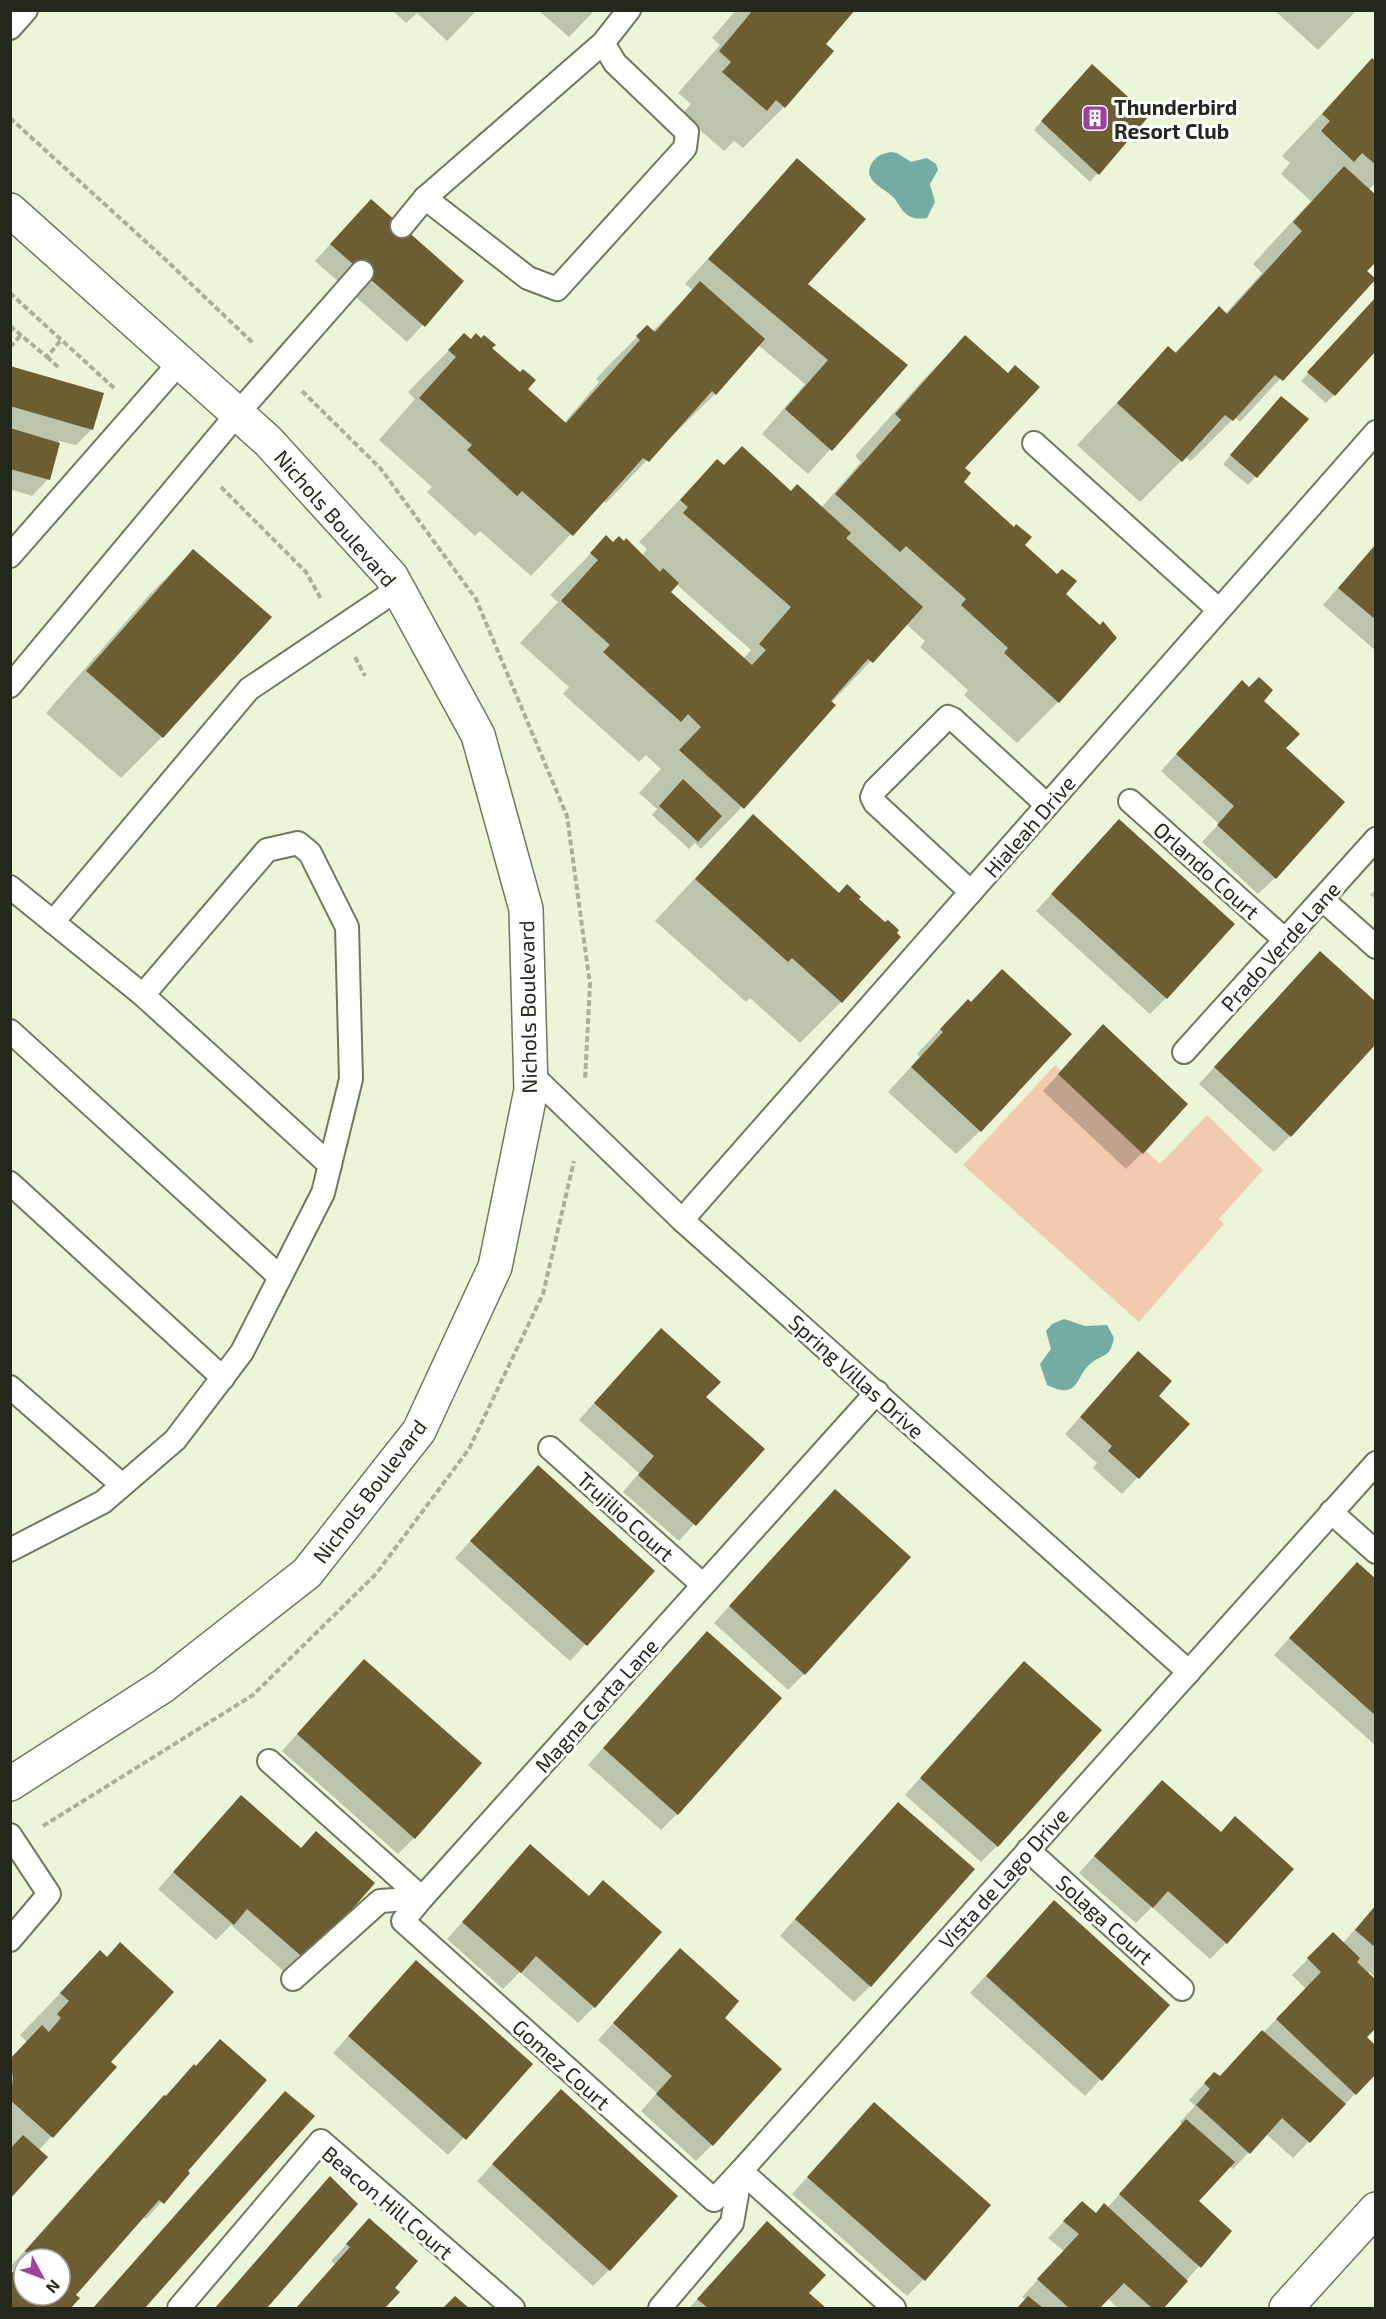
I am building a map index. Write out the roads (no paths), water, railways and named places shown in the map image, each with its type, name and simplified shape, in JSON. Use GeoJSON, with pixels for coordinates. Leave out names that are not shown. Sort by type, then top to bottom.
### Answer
{"type":"FeatureCollection","features":[{"type":"Feature","properties":{"kind":"street","name":"Nichols Boulevard"},"geometry":{"type":"LineString","coordinates":[[10,210],[268,441],[391,576],[478,735],[526,909],[531,1074],[531,1090],[495,1267],[419,1431],[307,1573],[163,1686],[10,1784]]}},
{"type":"Feature","properties":{"kind":"street"},"geometry":{"type":"LineString","coordinates":[[1286,2308],[1376,2209]]}},
{"type":"Feature","properties":{"kind":"lane"},"geometry":{"type":"LineString","coordinates":[[10,28],[26,10]]}},
{"type":"Feature","properties":{"kind":"lane"},"geometry":{"type":"LineString","coordinates":[[402,226],[425,198],[603,43],[629,10]]}},
{"type":"Feature","properties":{"kind":"lane"},"geometry":{"type":"LineString","coordinates":[[425,198],[528,278],[556,289],[685,148],[687,132],[615,63],[603,43]]}},
{"type":"Feature","properties":{"kind":"lane"},"geometry":{"type":"LineString","coordinates":[[10,686],[238,413],[362,272]]}},
{"type":"Feature","properties":{"kind":"lane"},"geometry":{"type":"LineString","coordinates":[[10,556],[180,362]]}},
{"type":"Feature","properties":{"kind":"lane","name":"Hialeah Drive"},"geometry":{"type":"LineString","coordinates":[[681,1221],[1376,432]]}},
{"type":"Feature","properties":{"kind":"lane"},"geometry":{"type":"LineString","coordinates":[[1034,443],[1219,610]]}},
{"type":"Feature","properties":{"kind":"lane"},"geometry":{"type":"LineString","coordinates":[[53,922],[249,689],[398,589]]}},
{"type":"Feature","properties":{"kind":"lane"},"geometry":{"type":"LineString","coordinates":[[971,892],[875,803],[872,797],[875,790],[948,717],[953,719],[1047,805]]}},
{"type":"Feature","properties":{"kind":"lane","name":"Orlando Court"},"geometry":{"type":"LineString","coordinates":[[1130,801],[1285,940]]}},
{"type":"Feature","properties":{"kind":"lane","name":"Prado Verde Lane"},"geometry":{"type":"LineString","coordinates":[[1184,1052],[1376,839]]}},
{"type":"Feature","properties":{"kind":"lane"},"geometry":{"type":"LineString","coordinates":[[15,1541],[103,1502],[175,1440],[242,1352],[323,1193],[351,1079],[347,927],[310,853],[298,843],[267,850],[143,995]]}},
{"type":"Feature","properties":{"kind":"lane"},"geometry":{"type":"LineString","coordinates":[[10,887],[143,995],[330,1164]]}},
{"type":"Feature","properties":{"kind":"lane"},"geometry":{"type":"LineString","coordinates":[[1322,899],[1376,947]]}},
{"type":"Feature","properties":{"kind":"lane"},"geometry":{"type":"LineString","coordinates":[[10,1030],[280,1277]]}},
{"type":"Feature","properties":{"kind":"lane","name":"Spring Villas Drive"},"geometry":{"type":"LineString","coordinates":[[531,1074],[681,1221],[877,1392],[1188,1672]]}},
{"type":"Feature","properties":{"kind":"lane"},"geometry":{"type":"LineString","coordinates":[[10,1183],[223,1378]]}},
{"type":"Feature","properties":{"kind":"lane"},"geometry":{"type":"LineString","coordinates":[[10,1387],[122,1485]]}},
{"type":"Feature","properties":{"kind":"lane","name":"Magna Carta Lane"},"geometry":{"type":"LineString","coordinates":[[422,1898],[877,1392]]}},
{"type":"Feature","properties":{"kind":"lane","name":"Trujilio Court"},"geometry":{"type":"LineString","coordinates":[[550,1448],[703,1585]]}},
{"type":"Feature","properties":{"kind":"lane","name":"Vista de Lago Drive"},"geometry":{"type":"LineString","coordinates":[[741,2171],[1376,1463]]}},
{"type":"Feature","properties":{"kind":"lane"},"geometry":{"type":"LineString","coordinates":[[1332,1512],[1376,1552]]}},
{"type":"Feature","properties":{"kind":"lane"},"geometry":{"type":"LineString","coordinates":[[269,1761],[422,1898]]}},
{"type":"Feature","properties":{"kind":"lane"},"geometry":{"type":"LineString","coordinates":[[10,1835],[49,1894],[10,1940]]}},
{"type":"Feature","properties":{"kind":"lane","name":"Solaga Court"},"geometry":{"type":"LineString","coordinates":[[1028,1850],[1182,1989]]}},
{"type":"Feature","properties":{"kind":"lane"},"geometry":{"type":"LineString","coordinates":[[293,1979],[380,1901],[422,1898]]}},
{"type":"Feature","properties":{"kind":"lane","name":"Gomez Court"},"geometry":{"type":"LineString","coordinates":[[422,1898],[403,1921],[714,2200],[741,2171]]}},
{"type":"Feature","properties":{"kind":"lane","name":"Beacon Hill Court"},"geometry":{"type":"LineString","coordinates":[[179,2308],[321,2141],[513,2308]]}},
{"type":"Feature","properties":{"kind":"lane"},"geometry":{"type":"LineString","coordinates":[[660,2308],[732,2223],[741,2171]]}},
{"type":"Feature","properties":{"kind":"lane"},"geometry":{"type":"LineString","coordinates":[[741,2171],[894,2308]]}},
{"type":"Feature","properties":{"kind":"water"},"geometry":{"type":"Polygon","coordinates":[[[891,152],[911,162],[927,158],[936,164],[938,170],[930,184],[935,202],[927,218],[911,217],[872,179],[869,169],[874,160],[880,155],[891,152]]]}},
{"type":"Feature","properties":{"kind":"water"},"geometry":{"type":"Polygon","coordinates":[[[1064,1319],[1085,1326],[1107,1325],[1114,1338],[1107,1353],[1088,1366],[1076,1384],[1066,1390],[1047,1385],[1040,1364],[1051,1349],[1046,1331],[1052,1324],[1064,1319]]]}},
{"type":"Feature","properties":{"kind":"place","name":"Thunderbird Resort Club"},"geometry":{"type":"Point","coordinates":[1095,118]}}]}
